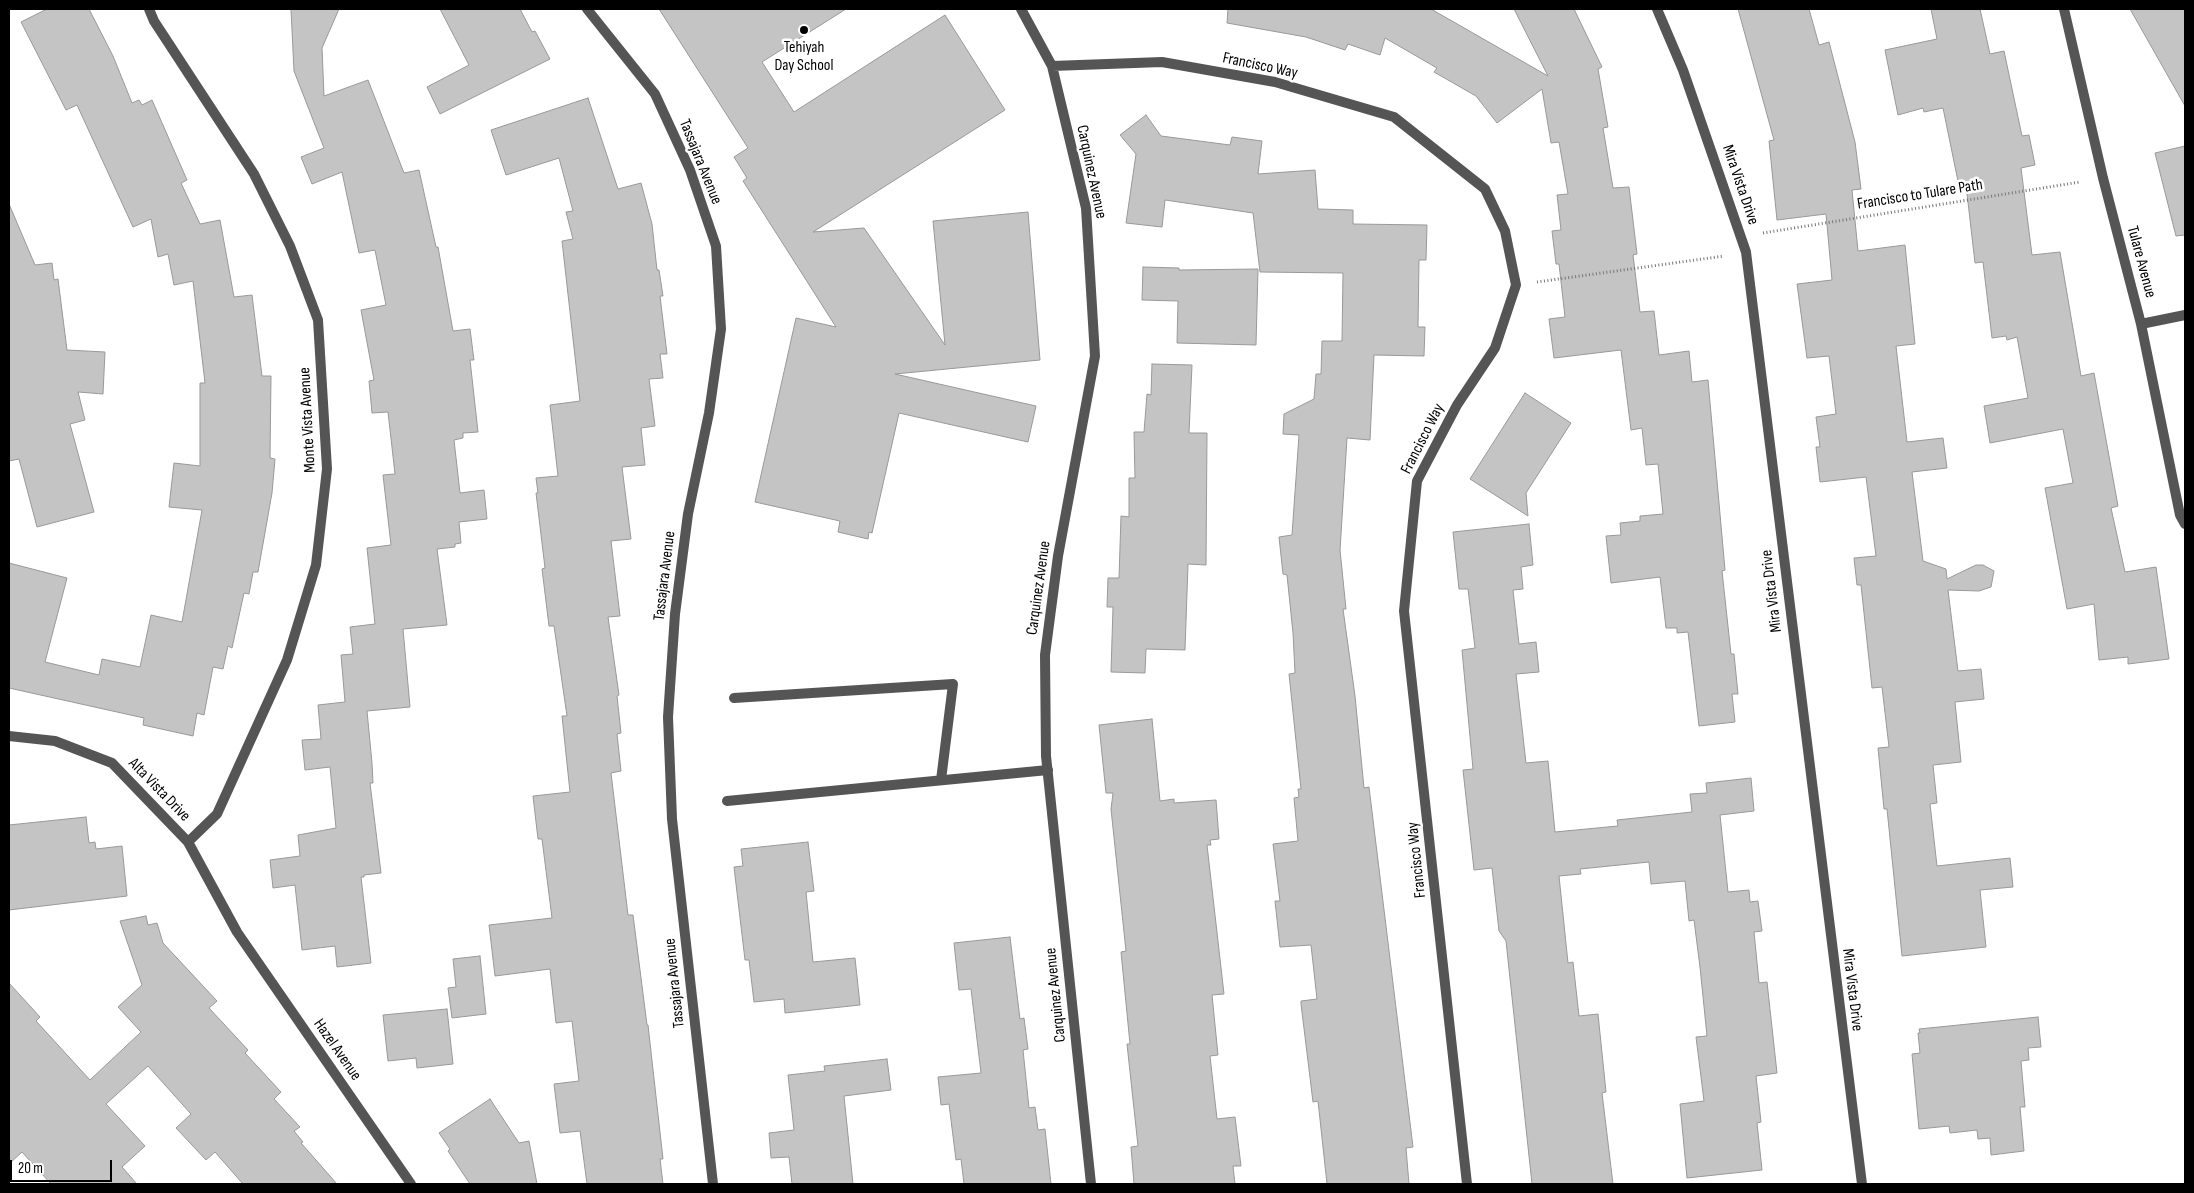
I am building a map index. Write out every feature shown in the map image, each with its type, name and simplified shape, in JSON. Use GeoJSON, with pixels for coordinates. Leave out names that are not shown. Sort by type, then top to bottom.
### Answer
{"type":"FeatureCollection","features":[{"type":"Feature","properties":{"kind":"street","name":"Monte Vista Avenue"},"geometry":{"type":"LineString","coordinates":[[148,9],[254,174],[294,255],[318,320],[327,469],[316,565],[287,660],[217,814],[188,842]]}},
{"type":"Feature","properties":{"kind":"street","name":"Tassajara Avenue"},"geometry":{"type":"LineString","coordinates":[[587,9],[655,94],[690,170],[716,246],[721,329],[710,413],[688,514],[675,614],[668,717],[672,819],[713,1184]]}},
{"type":"Feature","properties":{"kind":"street","name":"Carquinez Avenue"},"geometry":{"type":"LineString","coordinates":[[1021,9],[1052,66],[1086,208],[1095,356],[1058,556],[1045,655],[1048,770],[1091,1184]]}},
{"type":"Feature","properties":{"kind":"street","name":"Mira Vista Drive"},"geometry":{"type":"LineString","coordinates":[[1657,9],[1684,70],[1746,252],[1862,1184]]}},
{"type":"Feature","properties":{"kind":"street","name":"Tulare Avenue"},"geometry":{"type":"LineString","coordinates":[[2064,9],[2103,178],[2141,324],[2180,515],[2185,524]]}},
{"type":"Feature","properties":{"kind":"street","name":"Francisco Way"},"geometry":{"type":"LineString","coordinates":[[1052,66],[1162,62],[1275,82],[1394,117],[1486,189],[1505,231],[1516,285],[1496,348],[1457,405],[1417,481],[1404,611],[1467,1184]]}},
{"type":"Feature","properties":{"kind":"street"},"geometry":{"type":"LineString","coordinates":[[2141,324],[2185,315]]}},
{"type":"Feature","properties":{"kind":"street"},"geometry":{"type":"LineString","coordinates":[[734,698],[953,684],[942,780]]}},
{"type":"Feature","properties":{"kind":"street","name":"Alta Vista Drive"},"geometry":{"type":"LineString","coordinates":[[9,736],[55,741],[112,763],[188,842],[238,932]]}},
{"type":"Feature","properties":{"kind":"street"},"geometry":{"type":"LineString","coordinates":[[727,801],[1048,770]]}},
{"type":"Feature","properties":{"kind":"street","name":"Hazel Avenue"},"geometry":{"type":"LineString","coordinates":[[238,932],[411,1184]]}},
{"type":"Feature","properties":{"kind":"path","name":"Francisco to Tulare Path"},"geometry":{"type":"LineString","coordinates":[[1742,236],[2103,178]]}},
{"type":"Feature","properties":{"kind":"path"},"geometry":{"type":"LineString","coordinates":[[1516,285],[1746,252]]}},
{"type":"Feature","properties":{"kind":"building"},"geometry":{"type":"Polygon","coordinates":[[[47,9],[89,9],[113,56],[132,103],[139,100],[142,105],[152,100],[187,180],[181,183],[200,224],[220,220],[234,297],[252,295],[262,376],[271,376],[270,458],[275,459],[272,493],[258,572],[253,572],[249,594],[244,593],[232,648],[228,646],[223,669],[213,667],[204,715],[197,713],[193,736],[143,725],[144,718],[9,688],[9,563],[67,578],[45,662],[99,675],[102,659],[140,667],[151,615],[182,622],[202,510],[169,507],[174,463],[200,466],[200,383],[205,383],[193,281],[174,285],[168,254],[158,257],[151,219],[133,227],[77,105],[66,110],[21,22],[47,9]]]}},
{"type":"Feature","properties":{"kind":"building"},"geometry":{"type":"Polygon","coordinates":[[[291,9],[339,9],[322,48],[324,96],[368,80],[404,173],[419,170],[436,247],[438,247],[453,331],[470,329],[474,360],[470,360],[478,432],[463,433],[463,438],[454,440],[460,493],[484,490],[487,519],[459,522],[461,543],[455,544],[455,547],[437,549],[447,625],[403,629],[410,707],[367,711],[373,783],[370,783],[381,873],[361,877],[371,963],[337,967],[335,946],[302,950],[295,885],[273,888],[270,860],[300,856],[298,835],[336,828],[330,767],[305,770],[302,740],[321,739],[318,705],[345,702],[341,655],[353,654],[350,627],[375,624],[367,548],[391,545],[383,475],[395,474],[388,412],[372,413],[369,381],[374,380],[361,310],[386,305],[375,250],[359,253],[342,172],[312,184],[301,157],[324,148],[294,71],[291,9]]]}},
{"type":"Feature","properties":{"kind":"building"},"geometry":{"type":"Polygon","coordinates":[[[440,9],[520,9],[532,32],[535,31],[550,59],[440,114],[427,87],[469,65],[440,9]]]}},
{"type":"Feature","properties":{"kind":"building"},"geometry":{"type":"Polygon","coordinates":[[[659,9],[846,9],[762,62],[794,112],[945,15],[1005,110],[813,232],[864,228],[945,345],[933,221],[1028,212],[1040,360],[895,374],[1036,406],[1028,442],[899,413],[872,533],[869,532],[868,539],[838,532],[840,521],[755,502],[796,318],[836,327],[743,181],[747,178],[734,157],[748,148],[659,9]]]}},
{"type":"Feature","properties":{"kind":"building"},"geometry":{"type":"Polygon","coordinates":[[[1228,9],[1431,9],[1548,76],[1514,9],[1574,9],[1602,67],[1598,69],[1608,127],[1603,128],[1613,188],[1629,187],[1637,254],[1633,255],[1640,312],[1654,311],[1659,355],[1689,351],[1692,382],[1708,380],[1725,570],[1722,571],[1731,654],[1734,654],[1738,694],[1732,694],[1735,722],[1699,726],[1688,632],[1677,633],[1677,628],[1666,628],[1660,577],[1611,583],[1606,536],[1621,535],[1620,523],[1640,521],[1640,516],[1663,514],[1658,464],[1646,465],[1642,428],[1631,430],[1621,350],[1554,358],[1549,319],[1565,317],[1559,264],[1556,264],[1552,231],[1561,230],[1557,195],[1568,194],[1559,142],[1551,143],[1542,89],[1497,123],[1476,96],[1434,72],[1437,68],[1385,38],[1380,55],[1348,44],[1345,50],[1306,37],[1227,23],[1228,9]]]}},
{"type":"Feature","properties":{"kind":"building"},"geometry":{"type":"Polygon","coordinates":[[[1738,9],[1809,9],[1819,45],[1829,42],[1855,142],[1861,189],[1852,190],[1858,251],[1905,245],[1915,344],[1896,346],[1907,442],[1943,438],[1947,468],[1912,472],[1923,561],[1946,569],[1947,579],[1976,565],[1983,565],[1994,571],[1991,587],[1979,591],[1948,590],[1958,671],[1981,669],[1984,699],[1955,702],[1961,762],[1933,765],[1937,803],[1930,804],[1937,866],[2010,858],[2013,887],[1980,890],[1986,947],[1902,956],[1887,809],[1884,809],[1878,748],[1889,747],[1882,687],[1872,688],[1861,585],[1857,585],[1854,558],[1876,556],[1866,477],[1820,482],[1816,447],[1820,447],[1816,417],[1836,414],[1829,356],[1807,358],[1797,284],[1832,280],[1826,214],[1777,220],[1769,141],[1774,140],[1738,9]]]}},
{"type":"Feature","properties":{"kind":"building"},"geometry":{"type":"Polygon","coordinates":[[[1931,9],[1980,9],[1990,54],[2004,51],[2022,136],[2029,135],[2035,165],[2021,168],[2032,255],[2060,252],[2081,376],[2094,373],[2118,506],[2111,508],[2125,572],[2156,567],[2169,659],[2128,664],[2128,657],[2099,660],[2094,604],[2067,609],[2045,488],[2073,483],[2063,429],[1990,443],[1984,406],[2028,398],[2017,337],[2007,340],[2006,336],[1992,338],[1983,262],[1975,263],[1966,185],[1959,186],[1943,108],[1924,112],[1923,108],[1898,115],[1885,50],[1937,39],[1931,9]]]}},
{"type":"Feature","properties":{"kind":"building"},"geometry":{"type":"Polygon","coordinates":[[[2130,9],[2185,9],[2185,106],[2130,9]]]}},
{"type":"Feature","properties":{"kind":"building"},"geometry":{"type":"Polygon","coordinates":[[[588,98],[618,189],[641,183],[652,224],[657,270],[659,270],[663,296],[660,296],[667,354],[660,354],[663,378],[649,379],[655,426],[641,428],[645,465],[622,467],[631,539],[611,541],[620,616],[608,617],[619,695],[617,696],[621,733],[617,734],[621,771],[611,773],[628,915],[633,915],[648,1025],[663,1159],[660,1159],[663,1184],[587,1184],[580,1131],[560,1133],[554,1084],[579,1081],[572,1021],[556,1023],[550,969],[495,976],[489,925],[552,918],[542,839],[538,839],[533,796],[570,792],[562,716],[567,716],[554,626],[549,626],[542,569],[545,568],[536,478],[558,476],[550,405],[580,401],[562,241],[573,239],[566,212],[573,211],[559,158],[506,175],[491,130],[588,98]]]}},
{"type":"Feature","properties":{"kind":"building"},"geometry":{"type":"Polygon","coordinates":[[[1146,115],[1161,136],[1230,145],[1232,137],[1262,141],[1258,174],[1315,170],[1318,209],[1353,210],[1353,224],[1427,225],[1426,260],[1419,260],[1418,327],[1425,327],[1424,356],[1374,355],[1370,440],[1347,438],[1340,550],[1346,609],[1343,609],[1355,696],[1364,788],[1369,787],[1413,1147],[1406,1148],[1409,1184],[1327,1184],[1318,1101],[1313,1102],[1301,1004],[1301,1001],[1317,999],[1311,945],[1280,947],[1275,901],[1280,901],[1273,844],[1298,841],[1294,798],[1299,797],[1298,789],[1301,789],[1289,674],[1295,673],[1293,633],[1287,575],[1283,574],[1279,537],[1292,535],[1299,435],[1283,434],[1284,414],[1314,399],[1316,374],[1321,374],[1322,341],[1342,341],[1343,273],[1260,272],[1253,213],[1165,200],[1162,227],[1126,223],[1136,154],[1120,135],[1146,115]]]}},
{"type":"Feature","properties":{"kind":"building"},"geometry":{"type":"Polygon","coordinates":[[[2185,146],[2185,235],[2176,236],[2155,153],[2185,146]]]}},
{"type":"Feature","properties":{"kind":"building"},"geometry":{"type":"Polygon","coordinates":[[[9,204],[35,265],[52,263],[54,280],[58,279],[67,350],[105,352],[103,394],[78,392],[85,420],[70,424],[94,512],[37,527],[19,459],[9,461],[9,204]]]}},
{"type":"Feature","properties":{"kind":"building"},"geometry":{"type":"Polygon","coordinates":[[[1143,267],[1179,268],[1179,270],[1258,269],[1256,345],[1177,343],[1178,301],[1142,300],[1143,267]]]}},
{"type":"Feature","properties":{"kind":"building"},"geometry":{"type":"Polygon","coordinates":[[[1152,364],[1192,365],[1189,433],[1207,433],[1206,565],[1188,564],[1185,650],[1146,649],[1145,673],[1111,672],[1113,607],[1107,607],[1108,578],[1119,578],[1121,516],[1129,517],[1129,478],[1135,478],[1134,432],[1144,432],[1147,394],[1151,395],[1152,364]]]}},
{"type":"Feature","properties":{"kind":"building"},"geometry":{"type":"Polygon","coordinates":[[[1525,393],[1571,423],[1526,493],[1528,516],[1470,479],[1525,393]]]}},
{"type":"Feature","properties":{"kind":"building"},"geometry":{"type":"Polygon","coordinates":[[[1529,524],[1533,565],[1521,567],[1523,589],[1513,590],[1519,644],[1536,642],[1539,672],[1516,674],[1526,763],[1548,761],[1555,832],[1618,826],[1617,820],[1692,812],[1690,794],[1707,793],[1706,783],[1751,778],[1754,811],[1720,815],[1728,892],[1749,890],[1750,902],[1758,901],[1762,931],[1754,932],[1759,983],[1767,982],[1777,1073],[1756,1076],[1761,1122],[1757,1123],[1762,1170],[1687,1178],[1680,1104],[1704,1101],[1696,1037],[1707,1036],[1700,967],[1694,920],[1689,921],[1685,881],[1651,884],[1649,862],[1580,869],[1581,874],[1559,876],[1568,963],[1573,962],[1579,1016],[1598,1014],[1606,1092],[1602,1093],[1613,1184],[1532,1184],[1506,941],[1499,931],[1492,868],[1474,870],[1463,770],[1473,769],[1462,650],[1475,648],[1468,589],[1459,589],[1453,532],[1529,524]]]}},
{"type":"Feature","properties":{"kind":"building"},"geometry":{"type":"Polygon","coordinates":[[[1152,719],[1160,801],[1174,799],[1174,803],[1216,800],[1219,839],[1210,840],[1211,845],[1207,845],[1224,994],[1212,995],[1218,1055],[1210,1056],[1217,1119],[1235,1117],[1241,1166],[1233,1166],[1235,1184],[1134,1184],[1131,1147],[1138,1146],[1127,1044],[1130,1044],[1121,952],[1126,951],[1111,809],[1113,793],[1106,793],[1099,725],[1152,719]]]}},
{"type":"Feature","properties":{"kind":"building"},"geometry":{"type":"Polygon","coordinates":[[[86,817],[89,843],[95,842],[96,849],[122,846],[127,896],[9,910],[9,825],[86,817]]]}},
{"type":"Feature","properties":{"kind":"building"},"geometry":{"type":"Polygon","coordinates":[[[808,842],[814,891],[806,892],[813,962],[855,958],[860,1005],[785,1013],[784,999],[754,1002],[749,960],[745,960],[734,867],[743,866],[741,849],[808,842]]]}},
{"type":"Feature","properties":{"kind":"building"},"geometry":{"type":"Polygon","coordinates":[[[146,916],[148,925],[157,923],[163,943],[217,1001],[209,1008],[248,1050],[245,1053],[281,1092],[274,1099],[300,1127],[294,1131],[303,1142],[301,1143],[337,1184],[243,1184],[215,1152],[206,1160],[176,1128],[191,1114],[148,1066],[106,1104],[145,1146],[122,1167],[137,1184],[51,1184],[22,1152],[9,1164],[9,983],[40,1017],[36,1021],[90,1080],[141,1032],[118,1007],[142,985],[120,921],[146,916]]]}},
{"type":"Feature","properties":{"kind":"building"},"geometry":{"type":"Polygon","coordinates":[[[1010,937],[1020,1019],[1024,1018],[1028,1049],[1023,1050],[1029,1108],[1035,1107],[1038,1130],[1045,1129],[1051,1184],[964,1184],[961,1159],[956,1160],[949,1104],[941,1105],[938,1077],[981,1073],[971,989],[959,990],[954,943],[1010,937]]]}},
{"type":"Feature","properties":{"kind":"building"},"geometry":{"type":"Polygon","coordinates":[[[480,956],[486,1014],[452,1018],[448,988],[456,987],[453,959],[480,956]]]}},
{"type":"Feature","properties":{"kind":"building"},"geometry":{"type":"Polygon","coordinates":[[[447,1009],[453,1064],[417,1068],[416,1058],[388,1061],[383,1015],[447,1009]]]}},
{"type":"Feature","properties":{"kind":"building"},"geometry":{"type":"Polygon","coordinates":[[[2038,1017],[2041,1047],[2028,1048],[2029,1060],[2021,1061],[2025,1107],[2020,1107],[2024,1151],[1991,1155],[1990,1138],[1978,1139],[1977,1130],[1950,1133],[1949,1126],[1919,1129],[1912,1054],[1920,1053],[1919,1029],[2038,1017]]]}},
{"type":"Feature","properties":{"kind":"building"},"geometry":{"type":"Polygon","coordinates":[[[887,1059],[891,1090],[844,1096],[853,1184],[792,1184],[789,1157],[771,1158],[769,1133],[794,1130],[788,1075],[825,1071],[824,1066],[887,1059]]]}},
{"type":"Feature","properties":{"kind":"building"},"geometry":{"type":"Polygon","coordinates":[[[490,1099],[519,1143],[529,1141],[537,1184],[470,1184],[448,1151],[450,1149],[439,1133],[490,1099]]]}},
{"type":"Feature","properties":{"kind":"place","name":"Tehiyah Day School"},"geometry":{"type":"Point","coordinates":[804,30]}}]}
